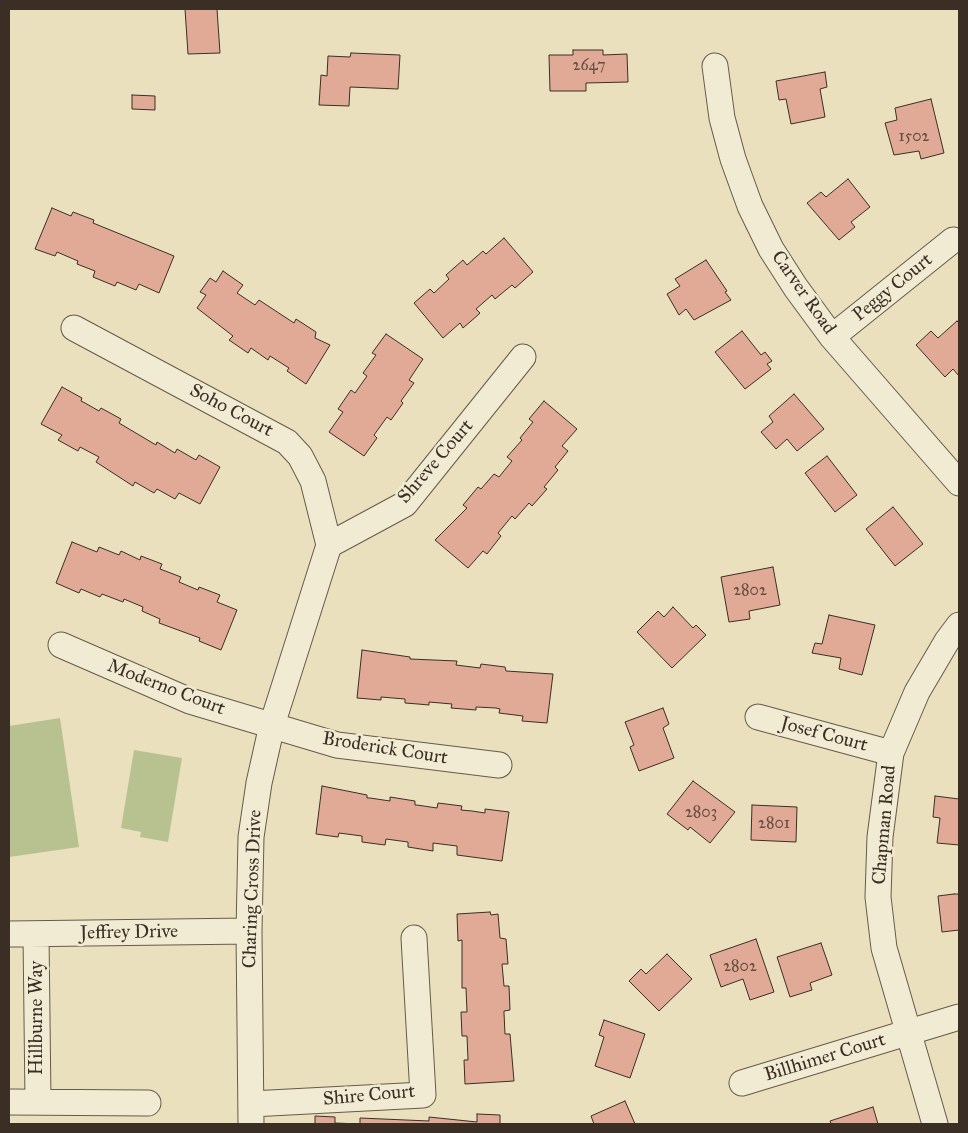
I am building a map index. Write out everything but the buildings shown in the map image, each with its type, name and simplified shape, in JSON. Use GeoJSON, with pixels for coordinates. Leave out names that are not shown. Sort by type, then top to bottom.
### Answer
{"type":"FeatureCollection","features":[{"type":"Feature","properties":{"kind":"street","name":"Carver Road"},"geometry":{"type":"LineString","coordinates":[[715,66],[722,118],[733,159],[750,206],[771,249],[791,281],[832,337],[959,483]]}},
{"type":"Feature","properties":{"kind":"street","name":"Peggy Court"},"geometry":{"type":"LineString","coordinates":[[832,337],[953,240]]}},
{"type":"Feature","properties":{"kind":"street","name":"Soho Court"},"geometry":{"type":"LineString","coordinates":[[74,328],[287,442],[300,456],[313,481],[329,545]]}},
{"type":"Feature","properties":{"kind":"street","name":"Shreve Court"},"geometry":{"type":"LineString","coordinates":[[329,545],[405,504],[523,357]]}},
{"type":"Feature","properties":{"kind":"street","name":"Charing Cross Drive"},"geometry":{"type":"LineString","coordinates":[[251,1114],[251,836],[259,783],[272,725],[329,545]]}},
{"type":"Feature","properties":{"kind":"street","name":"Chapman Road"},"geometry":{"type":"LineString","coordinates":[[935,1124],[884,948],[878,897],[880,837],[891,753],[917,692],[947,641],[959,625]]}},
{"type":"Feature","properties":{"kind":"street","name":"Moderno Court"},"geometry":{"type":"LineString","coordinates":[[61,645],[190,701],[272,725]]}},
{"type":"Feature","properties":{"kind":"street","name":"Josef Court"},"geometry":{"type":"LineString","coordinates":[[758,717],[891,753]]}},
{"type":"Feature","properties":{"kind":"street","name":"Broderick Court"},"geometry":{"type":"LineString","coordinates":[[272,725],[337,745],[500,765]]}},
{"type":"Feature","properties":{"kind":"street","name":"Jeffrey Drive"},"geometry":{"type":"LineString","coordinates":[[9,934],[250,931]]}},
{"type":"Feature","properties":{"kind":"street","name":"Hillburne Way"},"geometry":{"type":"LineString","coordinates":[[36,935],[38,1101]]}},
{"type":"Feature","properties":{"kind":"street","name":"Shire Court"},"geometry":{"type":"LineString","coordinates":[[251,1114],[423,1095],[414,938]]}},
{"type":"Feature","properties":{"kind":"street","name":"Billhimer Court"},"geometry":{"type":"LineString","coordinates":[[742,1083],[959,1017]]}},
{"type":"Feature","properties":{"kind":"street","name":"Hillburne Way"},"geometry":{"type":"LineString","coordinates":[[9,1102],[148,1103]]}},
{"type":"Feature","properties":{"kind":"green space"},"geometry":{"type":"Polygon","coordinates":[[[60,718],[79,847],[9,857],[9,726],[60,718]]]}},
{"type":"Feature","properties":{"kind":"green space"},"geometry":{"type":"Polygon","coordinates":[[[134,750],[182,758],[168,842],[140,837],[141,832],[121,828],[134,750]]]}}]}
